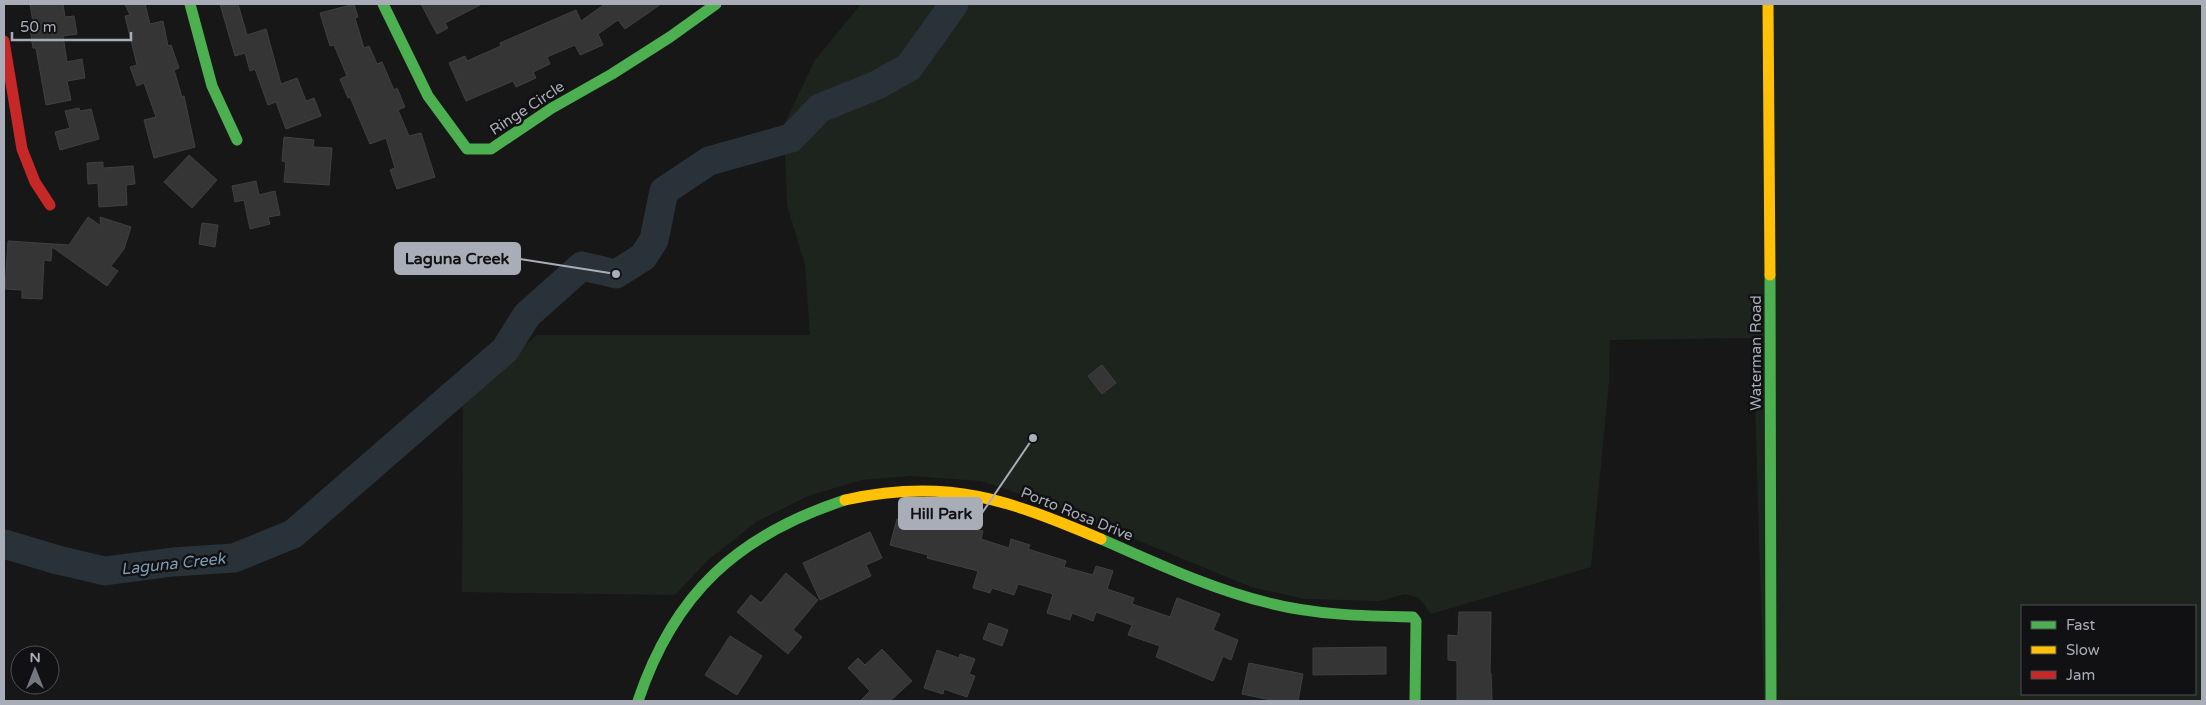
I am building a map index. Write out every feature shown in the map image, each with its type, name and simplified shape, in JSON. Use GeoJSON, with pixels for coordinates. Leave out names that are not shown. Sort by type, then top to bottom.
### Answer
{"type":"FeatureCollection","features":[{"type":"Feature","properties":{"kind":"street"},"geometry":{"type":"LineString","coordinates":[[190,4],[209,77],[237,140]]}},
{"type":"Feature","properties":{"kind":"street","name":"Ringe Circle"},"geometry":{"type":"LineString","coordinates":[[383,4],[428,96],[467,148],[491,149],[552,108],[612,74],[716,4]]}},
{"type":"Feature","properties":{"kind":"street","name":"Waterman Road"},"geometry":{"type":"LineString","coordinates":[[1768,4],[1771,701]]}},
{"type":"Feature","properties":{"kind":"street"},"geometry":{"type":"LineString","coordinates":[[4,41],[22,149],[35,182],[50,205]]}},
{"type":"Feature","properties":{"kind":"street","name":"Porto Rosa Drive"},"geometry":{"type":"LineString","coordinates":[[638,701],[651,664],[670,628],[694,595],[723,565],[758,538],[791,519],[829,504],[869,494],[930,490],[991,498],[1011,504],[1251,599],[1319,613],[1413,617],[1416,621],[1415,701]]}},
{"type":"Feature","properties":{"kind":"shaded area"},"geometry":{"type":"Polygon","coordinates":[[[861,4],[2202,4],[2202,701],[1764,701],[1753,338],[1610,340],[1609,382],[1591,567],[1431,614],[1419,598],[1405,594],[1380,601],[1305,599],[1251,587],[1045,502],[981,481],[910,476],[862,480],[808,496],[756,522],[707,561],[675,595],[462,592],[463,400],[537,335],[810,335],[805,265],[787,205],[784,125],[815,60],[861,4]]]}},
{"type":"Feature","properties":{"kind":"building"},"geometry":{"type":"Polygon","coordinates":[[[30,4],[63,4],[65,17],[74,16],[77,34],[63,36],[67,62],[82,59],[85,78],[67,81],[71,100],[46,105],[36,48],[33,48],[29,23],[33,22],[30,4]]]}},
{"type":"Feature","properties":{"kind":"building"},"geometry":{"type":"Polygon","coordinates":[[[125,4],[145,4],[150,24],[163,21],[168,46],[171,45],[179,68],[174,70],[182,97],[184,96],[195,147],[154,158],[144,120],[156,117],[144,83],[137,86],[130,67],[137,65],[125,16],[130,15],[125,4]]]}},
{"type":"Feature","properties":{"kind":"building"},"geometry":{"type":"Polygon","coordinates":[[[220,4],[238,4],[247,35],[266,29],[281,84],[297,78],[306,101],[314,98],[321,116],[286,129],[276,102],[268,105],[255,69],[250,71],[245,53],[235,56],[220,4]]]}},
{"type":"Feature","properties":{"kind":"building"},"geometry":{"type":"Polygon","coordinates":[[[354,4],[358,17],[355,18],[364,48],[369,46],[377,64],[382,62],[394,90],[397,88],[405,107],[398,110],[409,136],[421,133],[435,177],[397,189],[390,170],[395,168],[386,138],[370,144],[350,97],[348,98],[340,79],[347,76],[334,45],[330,46],[320,13],[354,4]]]}},
{"type":"Feature","properties":{"kind":"building"},"geometry":{"type":"Polygon","coordinates":[[[421,4],[482,4],[445,23],[448,28],[437,34],[421,4]]]}},
{"type":"Feature","properties":{"kind":"building"},"geometry":{"type":"Polygon","coordinates":[[[605,4],[661,4],[625,29],[618,20],[598,34],[603,45],[580,55],[575,45],[547,57],[550,64],[533,72],[536,78],[516,87],[513,81],[466,101],[449,63],[465,56],[467,61],[501,46],[500,43],[576,10],[581,21],[605,4]]]}},
{"type":"Feature","properties":{"kind":"building"},"geometry":{"type":"Polygon","coordinates":[[[79,108],[80,111],[91,109],[99,139],[60,150],[55,132],[70,128],[65,111],[79,108]]]}},
{"type":"Feature","properties":{"kind":"building"},"geometry":{"type":"Polygon","coordinates":[[[284,137],[314,140],[313,147],[332,148],[329,185],[284,182],[286,162],[282,161],[284,137]]]}},
{"type":"Feature","properties":{"kind":"building"},"geometry":{"type":"Polygon","coordinates":[[[189,155],[217,180],[192,208],[164,182],[189,155]]]}},
{"type":"Feature","properties":{"kind":"building"},"geometry":{"type":"Polygon","coordinates":[[[103,162],[103,168],[133,166],[135,184],[126,185],[127,205],[99,207],[98,183],[88,184],[87,163],[103,162]]]}},
{"type":"Feature","properties":{"kind":"building"},"geometry":{"type":"Polygon","coordinates":[[[256,181],[259,195],[275,191],[280,215],[268,217],[270,224],[250,229],[244,200],[235,202],[232,186],[256,181]]]}},
{"type":"Feature","properties":{"kind":"building"},"geometry":{"type":"Polygon","coordinates":[[[88,217],[101,226],[100,217],[131,227],[124,249],[111,266],[118,271],[107,286],[52,247],[51,261],[44,260],[42,299],[22,298],[22,290],[5,289],[8,241],[69,245],[88,217]]]}},
{"type":"Feature","properties":{"kind":"building"},"geometry":{"type":"Polygon","coordinates":[[[202,223],[218,225],[215,247],[199,244],[202,223]]]}},
{"type":"Feature","properties":{"kind":"building"},"geometry":{"type":"Polygon","coordinates":[[[1102,365],[1116,383],[1102,394],[1088,376],[1102,365]]]}},
{"type":"Feature","properties":{"kind":"building"},"geometry":{"type":"Polygon","coordinates":[[[922,516],[983,531],[981,539],[1009,548],[1011,539],[1030,545],[1028,549],[1066,561],[1064,567],[1093,575],[1096,566],[1113,571],[1107,589],[1134,598],[1132,604],[1170,617],[1177,598],[1220,614],[1213,630],[1238,640],[1231,660],[1223,656],[1213,681],[1156,657],[1160,646],[1128,635],[1132,625],[1096,612],[1093,621],[1072,613],[1070,620],[1047,613],[1053,594],[1018,584],[1014,595],[992,588],[990,593],[973,588],[978,571],[927,558],[928,555],[890,545],[897,519],[920,525],[922,516]]]}},
{"type":"Feature","properties":{"kind":"building"},"geometry":{"type":"Polygon","coordinates":[[[870,532],[882,558],[866,565],[871,576],[820,600],[803,563],[870,532]]]}},
{"type":"Feature","properties":{"kind":"building"},"geometry":{"type":"Polygon","coordinates":[[[786,573],[818,600],[793,630],[802,637],[788,654],[737,612],[751,595],[761,603],[786,573]]]}},
{"type":"Feature","properties":{"kind":"building"},"geometry":{"type":"Polygon","coordinates":[[[1459,612],[1491,612],[1490,673],[1492,701],[1457,701],[1457,661],[1448,660],[1448,635],[1458,636],[1459,612]]]}},
{"type":"Feature","properties":{"kind":"building"},"geometry":{"type":"Polygon","coordinates":[[[989,623],[1008,630],[1002,646],[983,639],[989,623]]]}},
{"type":"Feature","properties":{"kind":"building"},"geometry":{"type":"Polygon","coordinates":[[[730,636],[762,656],[737,695],[705,675],[730,636]]]}},
{"type":"Feature","properties":{"kind":"building"},"geometry":{"type":"Polygon","coordinates":[[[1386,647],[1386,674],[1313,675],[1313,648],[1386,647]]]}},
{"type":"Feature","properties":{"kind":"building"},"geometry":{"type":"Polygon","coordinates":[[[882,649],[912,681],[890,701],[860,701],[870,691],[848,668],[858,658],[865,665],[882,649]]]}},
{"type":"Feature","properties":{"kind":"building"},"geometry":{"type":"Polygon","coordinates":[[[937,650],[959,658],[960,654],[975,659],[969,674],[975,676],[967,697],[944,689],[943,694],[924,688],[937,650]]]}},
{"type":"Feature","properties":{"kind":"building"},"geometry":{"type":"Polygon","coordinates":[[[1249,663],[1303,674],[1298,701],[1276,701],[1242,694],[1249,663]]]}},
{"type":"Feature","properties":{"kind":"waterway","name":"Laguna Creek"},"geometry":{"type":"LineString","coordinates":[[4,544],[58,560],[105,571],[173,562],[234,558],[293,534],[505,350],[527,315],[582,266],[616,274],[643,257],[654,240],[664,191],[709,161],[791,138],[820,108],[877,85],[909,67],[954,4]]}},
{"type":"Feature","properties":{"kind":"traffic: fast"},"geometry":{"type":"LineString","coordinates":[[190,4],[212,86],[237,140]]}},
{"type":"Feature","properties":{"kind":"traffic: fast"},"geometry":{"type":"LineString","coordinates":[[383,4],[428,96],[467,149],[491,149],[552,108],[612,74],[670,37],[716,4]]}},
{"type":"Feature","properties":{"kind":"traffic: fast"},"geometry":{"type":"LineString","coordinates":[[1770,275],[1771,701]]}},
{"type":"Feature","properties":{"kind":"traffic: fast"},"geometry":{"type":"LineString","coordinates":[[638,701],[653,663],[670,629],[691,599],[715,573],[742,551],[773,531],[807,514],[845,500]]}},
{"type":"Feature","properties":{"kind":"traffic: fast"},"geometry":{"type":"LineString","coordinates":[[1101,539],[1205,583],[1269,603],[1323,612],[1413,617],[1416,621],[1415,701]]}},
{"type":"Feature","properties":{"kind":"traffic: slow"},"geometry":{"type":"LineString","coordinates":[[1768,4],[1770,275]]}},
{"type":"Feature","properties":{"kind":"traffic: slow"},"geometry":{"type":"LineString","coordinates":[[845,500],[882,493],[915,491],[947,492],[977,496],[1036,513],[1101,539]]}},
{"type":"Feature","properties":{"kind":"traffic: jam"},"geometry":{"type":"LineString","coordinates":[[4,41],[22,149],[35,182],[50,205]]}},
{"type":"Feature","properties":{"kind":"place","name":"Laguna Creek"},"geometry":{"type":"Point","coordinates":[616,274]}},
{"type":"Feature","properties":{"kind":"place","name":"Hill Park"},"geometry":{"type":"Point","coordinates":[1033,438]}}]}
